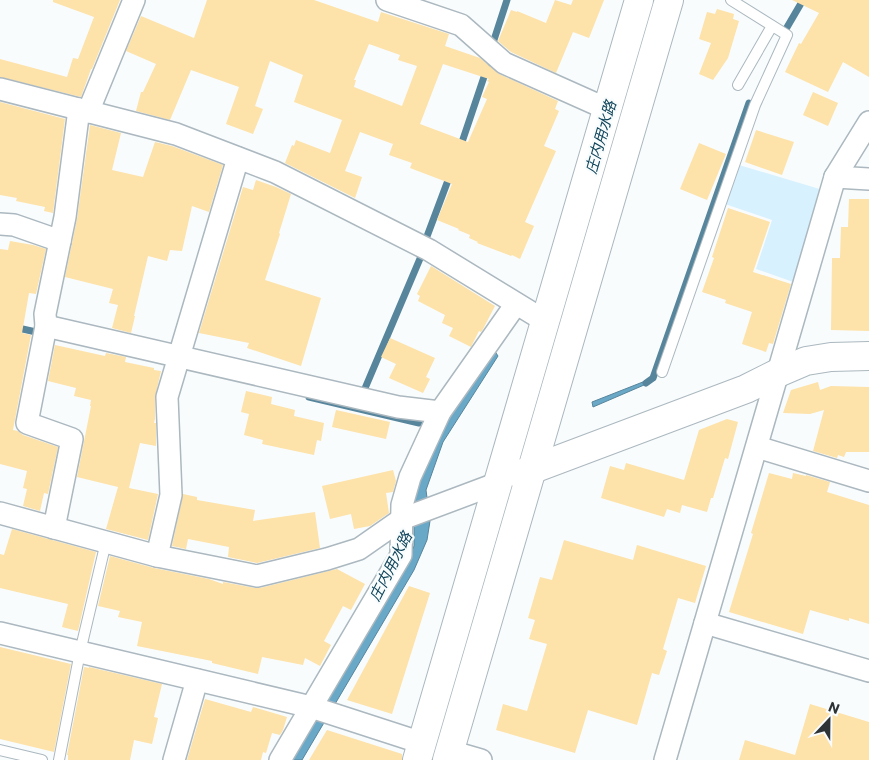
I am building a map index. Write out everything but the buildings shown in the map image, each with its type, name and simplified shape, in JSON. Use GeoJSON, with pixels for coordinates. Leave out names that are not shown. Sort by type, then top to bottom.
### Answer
{"type":"FeatureCollection","features":[{"type":"Feature","properties":{"kind":"street"},"geometry":{"type":"LineString","coordinates":[[54,528],[72,439],[27,422],[84,111],[134,0]]}},
{"type":"Feature","properties":{"kind":"street"},"geometry":{"type":"LineString","coordinates":[[387,0],[461,25],[504,63],[607,109]]}},
{"type":"Feature","properties":{"kind":"street"},"geometry":{"type":"LineString","coordinates":[[0,633],[320,710],[420,751],[639,0]]}},
{"type":"Feature","properties":{"kind":"street"},"geometry":{"type":"LineString","coordinates":[[480,760],[448,756],[669,0]]}},
{"type":"Feature","properties":{"kind":"street"},"geometry":{"type":"LineString","coordinates":[[0,89],[176,134],[275,172],[429,250],[545,322]]}},
{"type":"Feature","properties":{"kind":"street"},"geometry":{"type":"LineString","coordinates":[[665,760],[835,177],[869,122]]}},
{"type":"Feature","properties":{"kind":"street"},"geometry":{"type":"LineString","coordinates":[[157,556],[171,495],[167,397],[238,158]]}},
{"type":"Feature","properties":{"kind":"street"},"geometry":{"type":"LineString","coordinates":[[835,177],[869,179]]}},
{"type":"Feature","properties":{"kind":"street"},"geometry":{"type":"LineString","coordinates":[[0,224],[14,225],[60,240]]}},
{"type":"Feature","properties":{"kind":"street"},"geometry":{"type":"LineString","coordinates":[[280,760],[320,710],[401,555],[405,518],[402,504],[410,477],[440,412],[516,304]]}},
{"type":"Feature","properties":{"kind":"street"},"geometry":{"type":"LineString","coordinates":[[46,326],[398,407],[440,412]]}},
{"type":"Feature","properties":{"kind":"street"},"geometry":{"type":"LineString","coordinates":[[0,513],[157,556],[257,576],[359,549],[405,518],[746,389],[806,361],[831,357],[869,356]]}},
{"type":"Feature","properties":{"kind":"street"},"geometry":{"type":"LineString","coordinates":[[757,447],[869,481]]}},
{"type":"Feature","properties":{"kind":"street"},"geometry":{"type":"LineString","coordinates":[[705,623],[869,671]]}},
{"type":"Feature","properties":{"kind":"street"},"geometry":{"type":"LineString","coordinates":[[174,760],[197,680]]}},
{"type":"Feature","properties":{"kind":"lane"},"geometry":{"type":"LineString","coordinates":[[662,372],[755,105],[787,35],[731,0]]}},
{"type":"Feature","properties":{"kind":"lane"},"geometry":{"type":"LineString","coordinates":[[738,85],[772,26]]}},
{"type":"Feature","properties":{"kind":"lane"},"geometry":{"type":"LineString","coordinates":[[59,760],[80,652],[106,542]]}},
{"type":"Feature","properties":{"kind":"lane"},"geometry":{"type":"LineString","coordinates":[[0,750],[42,760]]}},
{"type":"Feature","properties":{"kind":"shaded area"},"geometry":{"type":"Polygon","coordinates":[[[739,165],[823,190],[796,283],[756,269],[772,220],[725,204],[739,165]]]}},
{"type":"Feature","properties":{"kind":"water"},"geometry":{"type":"Polygon","coordinates":[[[494,350],[498,356],[443,442],[426,490],[430,521],[427,540],[414,570],[302,760],[291,760],[405,567],[414,546],[411,500],[437,436],[494,350]]]}},
{"type":"Feature","properties":{"kind":"water"},"geometry":{"type":"Polygon","coordinates":[[[653,378],[651,382],[593,407],[592,402],[653,378]]]}},
{"type":"Feature","properties":{"kind":"waterway"},"geometry":{"type":"LineString","coordinates":[[493,43],[507,0]]}},
{"type":"Feature","properties":{"kind":"waterway"},"geometry":{"type":"LineString","coordinates":[[786,29],[803,0]]}},
{"type":"Feature","properties":{"kind":"waterway"},"geometry":{"type":"LineString","coordinates":[[460,148],[487,68]]}},
{"type":"Feature","properties":{"kind":"waterway"},"geometry":{"type":"LineString","coordinates":[[646,383],[653,378],[749,103]]}},
{"type":"Feature","properties":{"kind":"waterway"},"geometry":{"type":"LineString","coordinates":[[426,239],[450,175]]}},
{"type":"Feature","properties":{"kind":"waterway"},"geometry":{"type":"LineString","coordinates":[[363,393],[422,254]]}},
{"type":"Feature","properties":{"kind":"waterway"},"geometry":{"type":"LineString","coordinates":[[0,324],[36,332]]}},
{"type":"Feature","properties":{"kind":"waterway"},"geometry":{"type":"LineString","coordinates":[[309,397],[419,423]]}},
{"type":"Feature","properties":{"kind":"water label","name":"庄内用水路"},"geometry":{"type":"Point","coordinates":[600,137]}},
{"type":"Feature","properties":{"kind":"water label","name":"庄内用水路"},"geometry":{"type":"Point","coordinates":[390,566]}}]}
